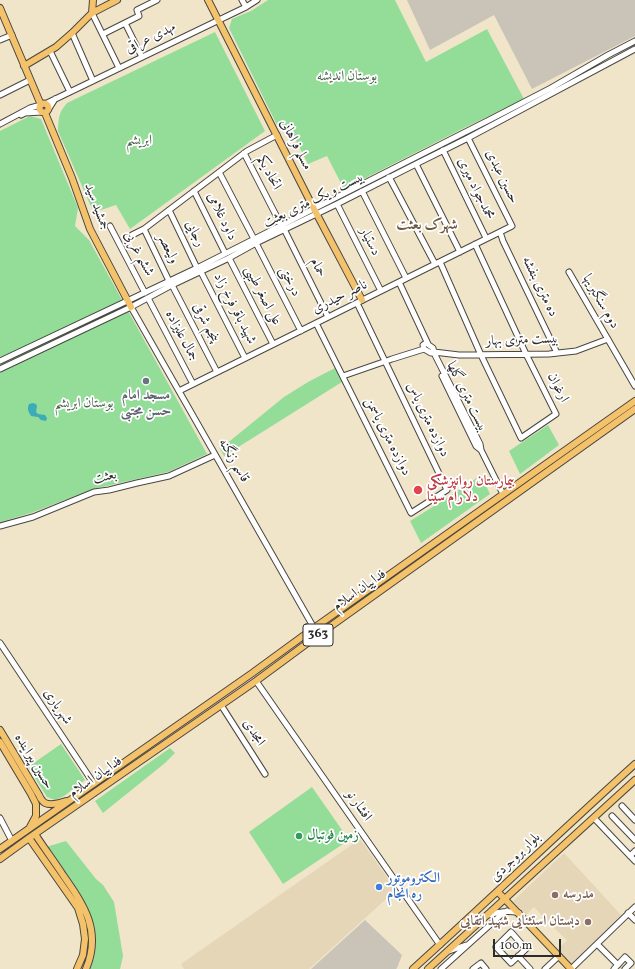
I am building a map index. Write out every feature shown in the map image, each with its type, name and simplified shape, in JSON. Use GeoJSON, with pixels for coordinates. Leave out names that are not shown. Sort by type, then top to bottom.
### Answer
{"type":"FeatureCollection","features":[{"type":"Feature","properties":{"kind":"main road"},"geometry":{"type":"LineString","coordinates":[[92,13],[93,0]]}},
{"type":"Feature","properties":{"kind":"main road"},"geometry":{"type":"LineString","coordinates":[[24,66],[56,47],[92,13],[108,2],[117,0]]}},
{"type":"Feature","properties":{"kind":"main road","name":"مسلم فراهانی"},"geometry":{"type":"LineString","coordinates":[[208,0],[277,135],[359,302]]}},
{"type":"Feature","properties":{"kind":"main road"},"geometry":{"type":"LineString","coordinates":[[0,8],[30,80],[43,104]]}},
{"type":"Feature","properties":{"kind":"main road","name":"جمشید سید"},"geometry":{"type":"LineString","coordinates":[[43,104],[39,109],[45,112],[72,178],[90,229],[130,304]]}},
{"type":"Feature","properties":{"kind":"main road","name":"فداییان اسلام"},"geometry":{"type":"LineString","coordinates":[[0,849],[251,674],[635,401]]}},
{"type":"Feature","properties":{"kind":"main road","name":"فداییان اسلام"},"geometry":{"type":"LineString","coordinates":[[0,859],[256,681],[635,409]]}},
{"type":"Feature","properties":{"kind":"main road","name":"حسین پیراینده"},"geometry":{"type":"LineString","coordinates":[[0,730],[44,803],[60,803],[71,800]]}},
{"type":"Feature","properties":{"kind":"main road","name":"حسین پیراینده"},"geometry":{"type":"LineString","coordinates":[[0,742],[36,804]]}},
{"type":"Feature","properties":{"kind":"main road","name":"بلوار بروجردی"},"geometry":{"type":"LineString","coordinates":[[413,969],[635,764]]}},
{"type":"Feature","properties":{"kind":"main road","name":"بلوار بروجردی"},"geometry":{"type":"LineString","coordinates":[[428,969],[635,780]]}},
{"type":"Feature","properties":{"kind":"main road"},"geometry":{"type":"LineString","coordinates":[[36,804],[38,808],[41,809],[44,807],[44,803]]}},
{"type":"Feature","properties":{"kind":"main road"},"geometry":{"type":"LineString","coordinates":[[28,830],[36,816],[36,804]]}},
{"type":"Feature","properties":{"kind":"main road"},"geometry":{"type":"LineString","coordinates":[[32,836],[78,908],[83,924],[85,939],[83,955],[77,969]]}},
{"type":"Feature","properties":{"kind":"main road"},"geometry":{"type":"LineString","coordinates":[[32,836],[78,896],[87,914],[90,922],[92,951],[86,969]]}},
{"type":"Feature","properties":{"kind":"main road"},"geometry":{"type":"LineString","coordinates":[[498,892],[571,969]]}},
{"type":"Feature","properties":{"kind":"street"},"geometry":{"type":"LineString","coordinates":[[103,34],[139,16],[137,10],[157,0]]}},
{"type":"Feature","properties":{"kind":"street"},"geometry":{"type":"LineString","coordinates":[[242,0],[246,7]]}},
{"type":"Feature","properties":{"kind":"street","name":"مهدی عراقی"},"geometry":{"type":"LineString","coordinates":[[13,118],[30,108],[70,92],[246,7],[257,0]]}},
{"type":"Feature","properties":{"kind":"street"},"geometry":{"type":"LineString","coordinates":[[92,13],[119,68]]}},
{"type":"Feature","properties":{"kind":"street"},"geometry":{"type":"LineString","coordinates":[[126,23],[142,57]]}},
{"type":"Feature","properties":{"kind":"street"},"geometry":{"type":"LineString","coordinates":[[72,33],[93,81]]}},
{"type":"Feature","properties":{"kind":"street"},"geometry":{"type":"LineString","coordinates":[[0,40],[12,36]]}},
{"type":"Feature","properties":{"kind":"street","name":"بیست و یک متری بعثت"},"geometry":{"type":"LineString","coordinates":[[0,369],[130,304],[145,293],[199,270],[315,211],[551,88],[635,41]]}},
{"type":"Feature","properties":{"kind":"street","name":"بیست و یک متری بعثت"},"geometry":{"type":"LineString","coordinates":[[315,211],[337,204],[468,138],[635,49]]}},
{"type":"Feature","properties":{"kind":"street"},"geometry":{"type":"LineString","coordinates":[[50,51],[70,92]]}},
{"type":"Feature","properties":{"kind":"street"},"geometry":{"type":"LineString","coordinates":[[0,95],[30,80]]}},
{"type":"Feature","properties":{"kind":"street"},"geometry":{"type":"LineString","coordinates":[[0,123],[26,113],[45,112],[55,99]]}},
{"type":"Feature","properties":{"kind":"street"},"geometry":{"type":"LineString","coordinates":[[132,236],[144,229],[244,153],[277,135]]}},
{"type":"Feature","properties":{"kind":"street","name":"حسین عبدی"},"geometry":{"type":"LineString","coordinates":[[468,138],[512,226]]}},
{"type":"Feature","properties":{"kind":"street","name":"محمدجواد میری"},"geometry":{"type":"LineString","coordinates":[[443,150],[486,238]]}},
{"type":"Feature","properties":{"kind":"street","name":"اتحاد یکم"},"geometry":{"type":"LineString","coordinates":[[244,153],[283,227]]}},
{"type":"Feature","properties":{"kind":"street"},"geometry":{"type":"LineString","coordinates":[[416,164],[460,252]]}},
{"type":"Feature","properties":{"kind":"street","name":"درختی"},"geometry":{"type":"LineString","coordinates":[[218,172],[301,331]]}},
{"type":"Feature","properties":{"kind":"street"},"geometry":{"type":"LineString","coordinates":[[389,177],[437,263],[482,355]]}},
{"type":"Feature","properties":{"kind":"street","name":"داود غلامی"},"geometry":{"type":"LineString","coordinates":[[194,191],[227,256]]}},
{"type":"Feature","properties":{"kind":"street"},"geometry":{"type":"LineString","coordinates":[[362,191],[406,278]]}},
{"type":"Feature","properties":{"kind":"street","name":"دستیار"},"geometry":{"type":"LineString","coordinates":[[337,204],[381,291]]}},
{"type":"Feature","properties":{"kind":"street","name":"رجایی"},"geometry":{"type":"LineString","coordinates":[[169,210],[199,270]]}},
{"type":"Feature","properties":{"kind":"street","name":"ششم غربی"},"geometry":{"type":"LineString","coordinates":[[110,226],[145,293]]}},
{"type":"Feature","properties":{"kind":"street","name":"ناصر حیدری"},"geometry":{"type":"LineString","coordinates":[[179,391],[512,226]]}},
{"type":"Feature","properties":{"kind":"street","name":"حمام"},"geometry":{"type":"LineString","coordinates":[[283,227],[328,317]]}},
{"type":"Feature","properties":{"kind":"street","name":"ولیعصر"},"geometry":{"type":"LineString","coordinates":[[144,229],[171,283]]}},
{"type":"Feature","properties":{"kind":"street","name":"ده متری بنفشه"},"geometry":{"type":"LineString","coordinates":[[500,232],[557,353]]}},
{"type":"Feature","properties":{"kind":"street"},"geometry":{"type":"LineString","coordinates":[[475,244],[526,354]]}},
{"type":"Feature","properties":{"kind":"street","name":"علی اصغر طیبی"},"geometry":{"type":"LineString","coordinates":[[227,256],[273,344]]}},
{"type":"Feature","properties":{"kind":"street","name":"شهید باقر فرخ زاد"},"geometry":{"type":"LineString","coordinates":[[199,270],[245,358]]}},
{"type":"Feature","properties":{"kind":"street","name":"دوم سنگبریها"},"geometry":{"type":"LineString","coordinates":[[569,272],[635,386]]}},
{"type":"Feature","properties":{"kind":"street"},"geometry":{"type":"LineString","coordinates":[[399,282],[428,344],[424,344],[424,349]]}},
{"type":"Feature","properties":{"kind":"street","name":"بیست و یک متری بعثت"},"geometry":{"type":"LineString","coordinates":[[0,361],[130,304],[148,298],[171,283]]}},
{"type":"Feature","properties":{"kind":"street","name":"پنجم شرقی"},"geometry":{"type":"LineString","coordinates":[[171,283],[217,372]]}},
{"type":"Feature","properties":{"kind":"street","name":"جمال علیزاده"},"geometry":{"type":"LineString","coordinates":[[148,298],[193,384]]}},
{"type":"Feature","properties":{"kind":"street","name":"دوازده متری یاس"},"geometry":{"type":"LineString","coordinates":[[359,302],[385,362],[447,490]]}},
{"type":"Feature","properties":{"kind":"street","name":"قاسم زنگنه"},"geometry":{"type":"LineString","coordinates":[[130,304],[314,628]]}},
{"type":"Feature","properties":{"kind":"street"},"geometry":{"type":"LineString","coordinates":[[316,323],[343,376],[424,349],[433,353]]}},
{"type":"Feature","properties":{"kind":"street","name":"بیست متری بهار"},"geometry":{"type":"LineString","coordinates":[[433,353],[482,355],[557,353],[576,351],[608,339]]}},
{"type":"Feature","properties":{"kind":"street","name":"بیست متری گلها"},"geometry":{"type":"LineString","coordinates":[[428,344],[433,348],[433,353],[476,446],[481,450],[503,494]]}},
{"type":"Feature","properties":{"kind":"street","name":"ارغوان"},"geometry":{"type":"LineString","coordinates":[[482,355],[521,438],[556,414],[526,354]]}},
{"type":"Feature","properties":{"kind":"street","name":"دوازده متری یاسمن"},"geometry":{"type":"LineString","coordinates":[[343,376],[411,513],[447,490]]}},
{"type":"Feature","properties":{"kind":"street","name":"بعثت"},"geometry":{"type":"LineString","coordinates":[[0,526],[33,517],[94,492],[109,490],[168,476],[215,455]]}},
{"type":"Feature","properties":{"kind":"street","name":"شهریاری"},"geometry":{"type":"LineString","coordinates":[[0,643],[94,784]]}},
{"type":"Feature","properties":{"kind":"street","name":"افشار نو"},"geometry":{"type":"LineString","coordinates":[[256,681],[440,945]]}},
{"type":"Feature","properties":{"kind":"street","name":"امجدی"},"geometry":{"type":"LineString","coordinates":[[221,705],[265,774]]}},
{"type":"Feature","properties":{"kind":"street"},"geometry":{"type":"LineString","coordinates":[[622,806],[635,820]]}},
{"type":"Feature","properties":{"kind":"street"},"geometry":{"type":"LineString","coordinates":[[612,816],[635,840]]}},
{"type":"Feature","properties":{"kind":"street"},"geometry":{"type":"LineString","coordinates":[[0,818],[12,841]]}},
{"type":"Feature","properties":{"kind":"street"},"geometry":{"type":"LineString","coordinates":[[594,818],[635,861]]}},
{"type":"Feature","properties":{"kind":"street"},"geometry":{"type":"LineString","coordinates":[[630,856],[635,851]]}},
{"type":"Feature","properties":{"kind":"street"},"geometry":{"type":"LineString","coordinates":[[571,969],[635,907]]}},
{"type":"Feature","properties":{"kind":"street"},"geometry":{"type":"LineString","coordinates":[[441,969],[507,911]]}},
{"type":"Feature","properties":{"kind":"street"},"geometry":{"type":"LineString","coordinates":[[488,915],[507,911],[519,913]]}},
{"type":"Feature","properties":{"kind":"street"},"geometry":{"type":"LineString","coordinates":[[628,913],[635,920]]}},
{"type":"Feature","properties":{"kind":"street"},"geometry":{"type":"LineString","coordinates":[[511,932],[526,949],[518,956],[511,963],[496,946],[511,932]]}},
{"type":"Feature","properties":{"kind":"street"},"geometry":{"type":"LineString","coordinates":[[448,952],[470,943]]}},
{"type":"Feature","properties":{"kind":"street"},"geometry":{"type":"LineString","coordinates":[[597,944],[616,967],[625,957],[631,963],[625,969]]}},
{"type":"Feature","properties":{"kind":"street"},"geometry":{"type":"LineString","coordinates":[[518,956],[530,969]]}},
{"type":"Feature","properties":{"kind":"street"},"geometry":{"type":"LineString","coordinates":[[545,969],[559,956]]}},
{"type":"Feature","properties":{"kind":"street"},"geometry":{"type":"LineString","coordinates":[[473,969],[481,962],[486,969]]}},
{"type":"Feature","properties":{"kind":"shaded area"},"geometry":{"type":"Polygon","coordinates":[[[407,0],[635,0],[635,36],[532,89],[494,15],[430,50],[407,0]]]}},
{"type":"Feature","properties":{"kind":"shaded area"},"geometry":{"type":"Polygon","coordinates":[[[360,839],[396,890],[309,969],[184,969],[181,964],[360,839]]]}},
{"type":"Feature","properties":{"kind":"shaded area"},"geometry":{"type":"Polygon","coordinates":[[[564,853],[621,915],[571,964],[557,950],[567,940],[534,907],[526,915],[513,901],[564,853]]]}},
{"type":"Feature","properties":{"kind":"shaded area"},"geometry":{"type":"Polygon","coordinates":[[[365,920],[402,955],[396,969],[311,969],[365,920]]]}},
{"type":"Feature","properties":{"kind":"green space","name":"بوستان اندیشه"},"geometry":{"type":"Polygon","coordinates":[[[268,0],[395,0],[426,62],[487,29],[524,99],[344,189],[327,156],[308,164],[289,127],[279,129],[229,28],[232,19],[251,11],[268,0]]]}},
{"type":"Feature","properties":{"kind":"green space","name":"ابریشم"},"geometry":{"type":"Polygon","coordinates":[[[215,32],[265,131],[130,229],[116,205],[101,210],[92,209],[58,131],[60,116],[64,107],[67,103],[215,32]]]}},
{"type":"Feature","properties":{"kind":"green space","name":"بوستان ابریشم"},"geometry":{"type":"Polygon","coordinates":[[[30,116],[41,119],[78,208],[75,226],[89,240],[207,454],[168,472],[93,489],[31,513],[0,522],[0,131],[30,116]]]}},
{"type":"Feature","properties":{"kind":"green space"},"geometry":{"type":"Polygon","coordinates":[[[335,368],[342,382],[224,456],[220,449],[284,397],[335,368]]]}},
{"type":"Feature","properties":{"kind":"green space"},"geometry":{"type":"Polygon","coordinates":[[[548,425],[559,445],[520,474],[509,451],[548,425]]]}},
{"type":"Feature","properties":{"kind":"green space"},"geometry":{"type":"Polygon","coordinates":[[[481,475],[490,494],[421,543],[410,521],[481,475]]]}},
{"type":"Feature","properties":{"kind":"green space"},"geometry":{"type":"Polygon","coordinates":[[[61,744],[85,780],[64,796],[55,800],[47,797],[28,767],[61,744]]]}},
{"type":"Feature","properties":{"kind":"green space"},"geometry":{"type":"Polygon","coordinates":[[[170,748],[175,753],[165,763],[103,813],[95,801],[170,748]]]}},
{"type":"Feature","properties":{"kind":"green space","name":"زمین فوتبال"},"geometry":{"type":"Polygon","coordinates":[[[312,787],[349,840],[283,884],[249,832],[312,787]]]}},
{"type":"Feature","properties":{"kind":"green space"},"geometry":{"type":"Polygon","coordinates":[[[66,841],[96,879],[103,885],[114,902],[123,956],[120,969],[90,969],[96,944],[93,922],[83,901],[46,847],[66,841]]]}},
{"type":"Feature","properties":{"kind":"water"},"geometry":{"type":"Polygon","coordinates":[[[33,403],[37,406],[36,412],[38,414],[45,415],[47,418],[46,421],[41,420],[38,417],[31,416],[28,407],[29,404],[33,403]]]}},
{"type":"Feature","properties":{"kind":"place","name":"مسجد امام حسن مجتبی"},"geometry":{"type":"Point","coordinates":[146,381]}},
{"type":"Feature","properties":{"kind":"place","name":"بیمارستان روانپزشکی دلارام سینا"},"geometry":{"type":"Point","coordinates":[418,490]}},
{"type":"Feature","properties":{"kind":"place","name":"زمین فوتبال"},"geometry":{"type":"Point","coordinates":[299,836]}},
{"type":"Feature","properties":{"kind":"place","name":"الکتروموتور ره انجام"},"geometry":{"type":"Point","coordinates":[379,887]}},
{"type":"Feature","properties":{"kind":"place","name":"مدرسه"},"geometry":{"type":"Point","coordinates":[555,895]}},
{"type":"Feature","properties":{"kind":"place","name":"دبستان استثنایی شهید اتقایی"},"geometry":{"type":"Point","coordinates":[588,922]}},
{"type":"Feature","properties":{"kind":"district","name":"شهرک بعثت"},"geometry":{"type":"Point","coordinates":[427,226]}}]}
